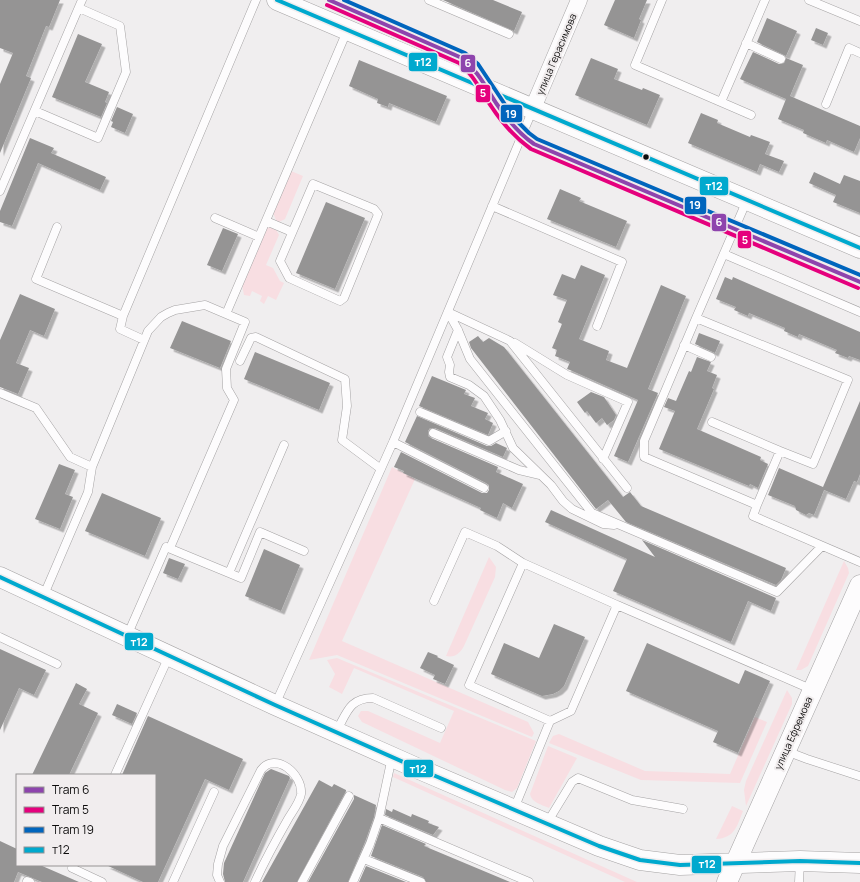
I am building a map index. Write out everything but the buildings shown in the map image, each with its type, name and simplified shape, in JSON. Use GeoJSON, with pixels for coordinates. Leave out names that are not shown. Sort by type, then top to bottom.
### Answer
{"type":"FeatureCollection","features":[{"type":"Feature","properties":{"kind":"street"},"geometry":{"type":"LineString","coordinates":[[277,0],[860,248]]}},
{"type":"Feature","properties":{"kind":"street","name":"улица Герасимова"},"geometry":{"type":"LineString","coordinates":[[533,108],[579,0]]}},
{"type":"Feature","properties":{"kind":"street"},"geometry":{"type":"LineString","coordinates":[[0,577],[275,705],[392,757],[599,846],[640,860],[680,865],[800,861],[860,863]]}},
{"type":"Feature","properties":{"kind":"street","name":"улица Ефремова"},"geometry":{"type":"LineString","coordinates":[[727,882],[860,585]]}},
{"type":"Feature","properties":{"kind":"lane"},"geometry":{"type":"LineString","coordinates":[[0,191],[82,0]]}},
{"type":"Feature","properties":{"kind":"lane"},"geometry":{"type":"LineString","coordinates":[[144,340],[120,329],[123,316],[256,0]]}},
{"type":"Feature","properties":{"kind":"lane"},"geometry":{"type":"LineString","coordinates":[[429,0],[509,34]]}},
{"type":"Feature","properties":{"kind":"lane"},"geometry":{"type":"LineString","coordinates":[[662,0],[635,65],[751,115]]}},
{"type":"Feature","properties":{"kind":"lane"},"geometry":{"type":"LineString","coordinates":[[721,102],[765,0]]}},
{"type":"Feature","properties":{"kind":"lane"},"geometry":{"type":"LineString","coordinates":[[809,0],[860,21]]}},
{"type":"Feature","properties":{"kind":"lane"},"geometry":{"type":"LineString","coordinates":[[34,111],[98,138],[126,72],[120,26],[79,8]]}},
{"type":"Feature","properties":{"kind":"lane"},"geometry":{"type":"LineString","coordinates":[[226,314],[347,30]]}},
{"type":"Feature","properties":{"kind":"lane"},"geometry":{"type":"LineString","coordinates":[[746,44],[782,58]]}},
{"type":"Feature","properties":{"kind":"lane"},"geometry":{"type":"LineString","coordinates":[[826,104],[849,48],[860,53]]}},
{"type":"Feature","properties":{"kind":"lane"},"geometry":{"type":"LineString","coordinates":[[275,705],[393,442],[533,108]]}},
{"type":"Feature","properties":{"kind":"lane"},"geometry":{"type":"LineString","coordinates":[[313,184],[374,209],[378,214],[344,298],[340,301],[289,278],[280,261],[292,232],[313,184]]}},
{"type":"Feature","properties":{"kind":"lane"},"geometry":{"type":"LineString","coordinates":[[747,200],[644,441],[644,457],[757,505]]}},
{"type":"Feature","properties":{"kind":"lane"},"geometry":{"type":"LineString","coordinates":[[492,206],[622,262],[597,326]]}},
{"type":"Feature","properties":{"kind":"lane"},"geometry":{"type":"LineString","coordinates":[[215,218],[259,237]]}},
{"type":"Feature","properties":{"kind":"lane"},"geometry":{"type":"LineString","coordinates":[[266,221],[292,232]]}},
{"type":"Feature","properties":{"kind":"lane"},"geometry":{"type":"LineString","coordinates":[[57,227],[36,279],[123,316]]}},
{"type":"Feature","properties":{"kind":"lane"},"geometry":{"type":"LineString","coordinates":[[724,254],[860,312]]}},
{"type":"Feature","properties":{"kind":"lane"},"geometry":{"type":"LineString","coordinates":[[43,597],[88,492],[92,467],[144,340],[153,324],[161,317],[175,310],[205,305],[245,322],[226,369],[227,388],[234,400],[170,548]]}},
{"type":"Feature","properties":{"kind":"lane"},"geometry":{"type":"LineString","coordinates":[[448,312],[458,330],[470,359],[592,513],[777,592],[822,546]]}},
{"type":"Feature","properties":{"kind":"lane"},"geometry":{"type":"LineString","coordinates":[[448,312],[510,341],[567,375],[628,402],[603,459]]}},
{"type":"Feature","properties":{"kind":"lane"},"geometry":{"type":"LineString","coordinates":[[696,318],[848,380],[813,464],[712,422]]}},
{"type":"Feature","properties":{"kind":"lane"},"geometry":{"type":"LineString","coordinates":[[458,330],[447,357],[450,365],[450,376],[469,385],[484,396],[500,420],[513,448],[572,509],[603,524],[623,526]]}},
{"type":"Feature","properties":{"kind":"lane"},"geometry":{"type":"LineString","coordinates":[[240,362],[251,338],[256,337],[345,379],[347,406],[342,440],[381,469]]}},
{"type":"Feature","properties":{"kind":"lane"},"geometry":{"type":"LineString","coordinates":[[510,341],[627,488]]}},
{"type":"Feature","properties":{"kind":"lane"},"geometry":{"type":"LineString","coordinates":[[684,345],[711,356]]}},
{"type":"Feature","properties":{"kind":"lane"},"geometry":{"type":"LineString","coordinates":[[0,393],[36,408],[70,457],[92,467]]}},
{"type":"Feature","properties":{"kind":"lane"},"geometry":{"type":"LineString","coordinates":[[420,412],[489,441],[506,431]]}},
{"type":"Feature","properties":{"kind":"lane"},"geometry":{"type":"LineString","coordinates":[[433,433],[519,470],[541,476]]}},
{"type":"Feature","properties":{"kind":"lane"},"geometry":{"type":"LineString","coordinates":[[393,442],[484,488]]}},
{"type":"Feature","properties":{"kind":"lane"},"geometry":{"type":"LineString","coordinates":[[229,573],[284,445]]}},
{"type":"Feature","properties":{"kind":"lane"},"geometry":{"type":"LineString","coordinates":[[780,451],[752,516],[860,562]]}},
{"type":"Feature","properties":{"kind":"lane"},"geometry":{"type":"LineString","coordinates":[[127,636],[166,547],[241,578],[260,532],[304,551]]}},
{"type":"Feature","properties":{"kind":"lane"},"geometry":{"type":"LineString","coordinates":[[434,601],[464,532],[497,546],[523,563],[617,606],[813,690]]}},
{"type":"Feature","properties":{"kind":"lane"},"geometry":{"type":"LineString","coordinates":[[523,563],[469,686],[550,722]]}},
{"type":"Feature","properties":{"kind":"lane"},"geometry":{"type":"LineString","coordinates":[[514,810],[550,722],[571,711],[617,606]]}},
{"type":"Feature","properties":{"kind":"lane"},"geometry":{"type":"LineString","coordinates":[[0,637],[57,664]]}},
{"type":"Feature","properties":{"kind":"lane"},"geometry":{"type":"LineString","coordinates":[[115,774],[169,655]]}},
{"type":"Feature","properties":{"kind":"lane"},"geometry":{"type":"LineString","coordinates":[[336,732],[354,702],[363,698],[372,698],[441,728]]}},
{"type":"Feature","properties":{"kind":"lane"},"geometry":{"type":"LineString","coordinates":[[786,750],[807,759],[859,776]]}},
{"type":"Feature","properties":{"kind":"lane"},"geometry":{"type":"LineString","coordinates":[[353,882],[379,818],[392,757]]}},
{"type":"Feature","properties":{"kind":"lane"},"geometry":{"type":"LineString","coordinates":[[220,882],[217,875],[218,864],[223,846],[264,765],[269,763],[277,763],[286,767],[297,776],[300,783],[301,795],[265,859],[255,882]]}},
{"type":"Feature","properties":{"kind":"lane"},"geometry":{"type":"LineString","coordinates":[[547,824],[572,782],[578,778],[632,800],[683,809]]}},
{"type":"Feature","properties":{"kind":"lane"},"geometry":{"type":"LineString","coordinates":[[173,882],[214,792]]}},
{"type":"Feature","properties":{"kind":"lane"},"geometry":{"type":"LineString","coordinates":[[302,882],[349,796]]}},
{"type":"Feature","properties":{"kind":"lane"},"geometry":{"type":"LineString","coordinates":[[379,818],[529,882]]}},
{"type":"Feature","properties":{"kind":"lane"},"geometry":{"type":"LineString","coordinates":[[364,858],[421,882]]}},
{"type":"Feature","properties":{"kind":"lane"},"geometry":{"type":"LineString","coordinates":[[799,882],[800,861]]}},
{"type":"Feature","properties":{"kind":"lane"},"geometry":{"type":"LineString","coordinates":[[73,866],[72,868],[102,882]]}},
{"type":"Feature","properties":{"kind":"shaded area"},"geometry":{"type":"Polygon","coordinates":[[[291,171],[303,176],[285,219],[279,222],[276,220],[273,213],[291,171]]]}},
{"type":"Feature","properties":{"kind":"shaded area"},"geometry":{"type":"Polygon","coordinates":[[[266,228],[274,228],[279,235],[266,265],[273,268],[280,281],[284,283],[276,300],[268,296],[264,304],[260,301],[262,296],[252,291],[250,296],[244,295],[242,285],[266,228]]]}},
{"type":"Feature","properties":{"kind":"shaded area"},"geometry":{"type":"Polygon","coordinates":[[[392,467],[415,479],[342,641],[528,722],[534,733],[532,737],[337,655],[309,660],[392,467]]]}},
{"type":"Feature","properties":{"kind":"shaded area"},"geometry":{"type":"Polygon","coordinates":[[[489,557],[496,567],[495,577],[464,646],[455,656],[446,656],[489,557]]]}},
{"type":"Feature","properties":{"kind":"shaded area"},"geometry":{"type":"Polygon","coordinates":[[[844,561],[849,573],[808,666],[801,670],[796,670],[844,561]]]}},
{"type":"Feature","properties":{"kind":"shaded area"},"geometry":{"type":"Polygon","coordinates":[[[337,658],[536,741],[517,788],[512,792],[505,790],[362,722],[358,716],[361,711],[368,711],[440,743],[454,711],[354,668],[342,694],[329,687],[335,674],[327,660],[337,658]]]}},
{"type":"Feature","properties":{"kind":"shaded area"},"geometry":{"type":"Polygon","coordinates":[[[787,690],[792,698],[792,704],[746,806],[744,790],[746,781],[787,690]]]}},
{"type":"Feature","properties":{"kind":"shaded area"},"geometry":{"type":"Polygon","coordinates":[[[755,717],[767,722],[740,783],[641,780],[549,743],[553,736],[559,734],[645,771],[730,774],[755,717]]]}},
{"type":"Feature","properties":{"kind":"shaded area"},"geometry":{"type":"Polygon","coordinates":[[[548,746],[577,758],[549,808],[532,799],[530,794],[548,746]]]}},
{"type":"Feature","properties":{"kind":"shaded area"},"geometry":{"type":"Polygon","coordinates":[[[394,773],[637,882],[625,882],[393,777],[394,773]]]}},
{"type":"Feature","properties":{"kind":"shaded area"},"geometry":{"type":"Polygon","coordinates":[[[732,806],[743,811],[737,826],[731,834],[716,839],[732,806]]]}},
{"type":"Feature","properties":{"kind":"tram line","name":"6"},"geometry":{"type":"LineString","coordinates":[[329,0],[462,58],[477,73],[509,120],[534,144],[860,282]]}},
{"type":"Feature","properties":{"kind":"tram line","name":"19"},"geometry":{"type":"LineString","coordinates":[[344,0],[465,53],[478,64],[514,118],[537,139],[860,275]]}},
{"type":"Feature","properties":{"kind":"tram line","name":"5"},"geometry":{"type":"LineString","coordinates":[[327,5],[459,63],[473,78],[504,124],[519,140],[531,149],[858,288]]}},
{"type":"Feature","properties":{"kind":"transit line","name":"т12"},"geometry":{"type":"LineString","coordinates":[[277,0],[860,248]]}},
{"type":"Feature","properties":{"kind":"transit line","name":"т12"},"geometry":{"type":"LineString","coordinates":[[0,577],[275,705],[419,769],[599,846],[640,860],[680,865],[800,861],[860,863]]}}]}
